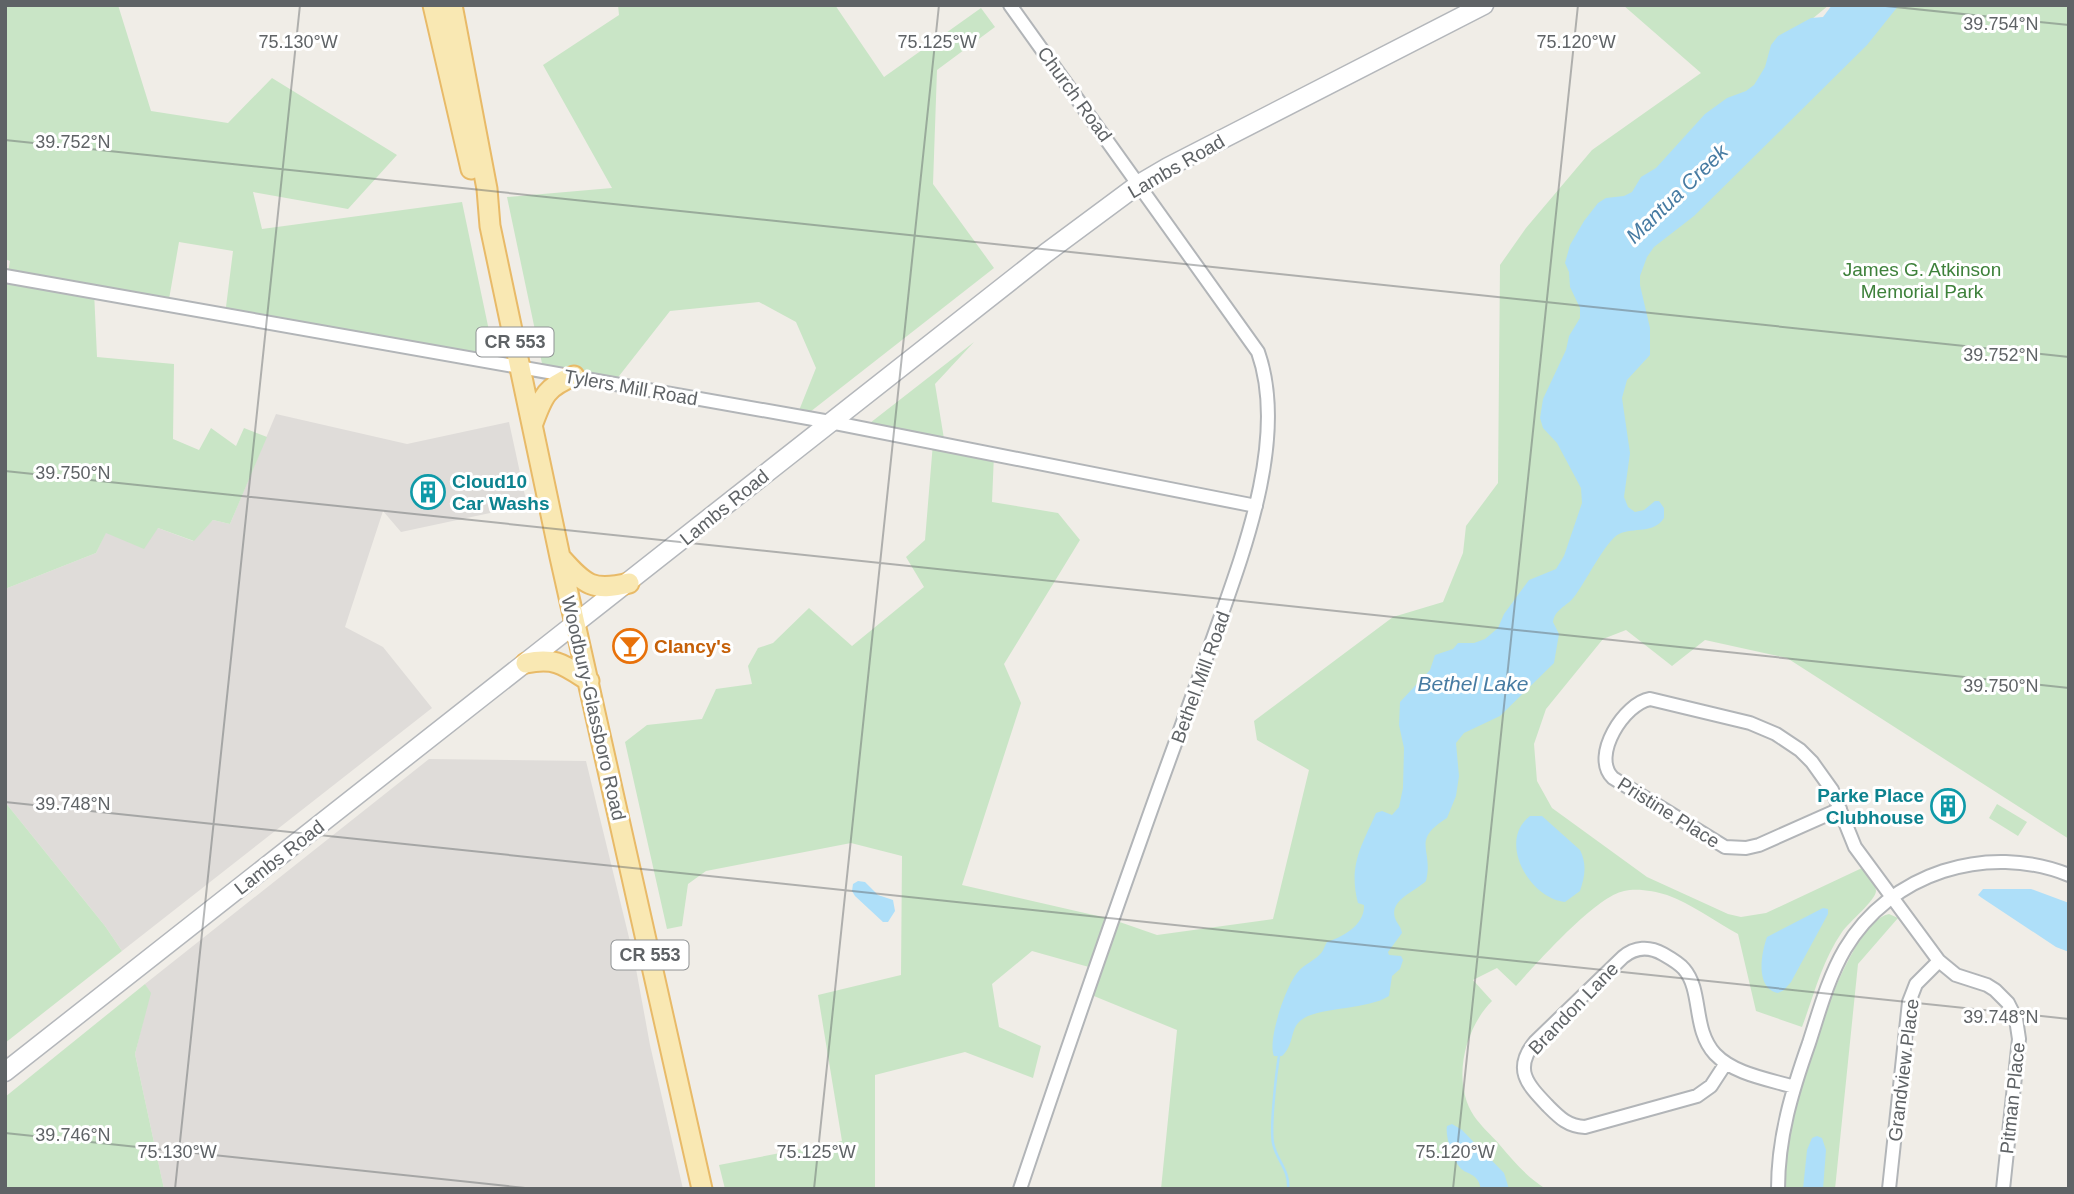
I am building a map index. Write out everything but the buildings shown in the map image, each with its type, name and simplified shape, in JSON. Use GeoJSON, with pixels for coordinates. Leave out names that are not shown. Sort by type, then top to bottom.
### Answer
{"type":"FeatureCollection","features":[{"type":"Feature","properties":{"kind":"main road","name":"Woodbury-Glassboro Road"},"geometry":{"type":"LineString","coordinates":[[433,5],[477,192],[490,226]]}},
{"type":"Feature","properties":{"kind":"main road","name":"Woodbury-Glassboro Road"},"geometry":{"type":"LineString","coordinates":[[452,5],[487,190],[490,226],[560,557],[702,1189]]}},
{"type":"Feature","properties":{"kind":"main road","name":"Lambs Road"},"geometry":{"type":"LineString","coordinates":[[5,1072],[830,422],[1139,184],[1484,5]]}},
{"type":"Feature","properties":{"kind":"main road"},"geometry":{"type":"LineString","coordinates":[[532,424],[543,396],[553,386],[574,376]]}},
{"type":"Feature","properties":{"kind":"main road"},"geometry":{"type":"LineString","coordinates":[[560,557],[579,579],[589,585],[608,588],[629,583]]}},
{"type":"Feature","properties":{"kind":"main road"},"geometry":{"type":"LineString","coordinates":[[526,663],[542,660],[560,663],[589,681]]}},
{"type":"Feature","properties":{"kind":"street","name":"Church Road"},"geometry":{"type":"LineString","coordinates":[[1010,5],[1139,184]]}},
{"type":"Feature","properties":{"kind":"street","name":"Bethel Mill Road"},"geometry":{"type":"LineString","coordinates":[[1020,1189],[1125,883],[1228,600],[1256,506],[1267,435],[1269,404],[1258,352],[1139,184]]}},
{"type":"Feature","properties":{"kind":"street","name":"Tylers Mill Road"},"geometry":{"type":"LineString","coordinates":[[5,276],[830,422],[1256,506]]}},
{"type":"Feature","properties":{"kind":"street","name":"Pristine Place"},"geometry":{"type":"LineString","coordinates":[[1840,809],[1753,847],[1725,847],[1613,778],[1604,763],[1605,750],[1635,704],[1646,699],[1660,700],[1750,723],[1782,738],[1812,762],[1832,790],[1840,809],[1855,847],[1892,897]]}},
{"type":"Feature","properties":{"kind":"street"},"geometry":{"type":"LineString","coordinates":[[1778,1189],[1781,1137],[1794,1087],[1839,961],[1864,923],[1892,897],[1929,876],[1983,862],[2029,864],[2069,875]]}},
{"type":"Feature","properties":{"kind":"street","name":"Pitman Place"},"geometry":{"type":"LineString","coordinates":[[1892,897],[1939,961],[1956,975],[1995,990],[2015,1014],[2019,1039],[2003,1189]]}},
{"type":"Feature","properties":{"kind":"street","name":"Brandon Lane"},"geometry":{"type":"LineString","coordinates":[[1644,948],[1658,951],[1685,970],[1691,983],[1704,1037],[1713,1052],[1726,1063],[1713,1082],[1697,1096],[1585,1127],[1571,1125],[1559,1118],[1531,1088],[1524,1074],[1527,1052],[1538,1039],[1623,957],[1644,948]]}},
{"type":"Feature","properties":{"kind":"street","name":"Grandview Place"},"geometry":{"type":"LineString","coordinates":[[1889,1189],[1909,1002],[1920,978],[1939,961]]}},
{"type":"Feature","properties":{"kind":"street"},"geometry":{"type":"LineString","coordinates":[[1726,1063],[1794,1087]]}},
{"type":"Feature","properties":{"kind":"shaded area"},"geometry":{"type":"Polygon","coordinates":[[[276,414],[407,444],[509,422],[527,505],[401,532],[383,511],[345,627],[383,647],[432,708],[122,951],[5,802],[5,589],[96,553],[106,532],[158,528],[193,541],[213,520],[230,524],[276,414]]]}},
{"type":"Feature","properties":{"kind":"shaded area"},"geometry":{"type":"Polygon","coordinates":[[[429,759],[586,761],[634,958],[650,1045],[683,1189],[164,1189],[135,1054],[150,993],[145,984],[429,759]]]}},
{"type":"Feature","properties":{"kind":"green space"},"geometry":{"type":"Polygon","coordinates":[[[5,5],[118,5],[151,111],[228,123],[272,78],[397,155],[348,209],[253,192],[262,229],[462,202],[496,364],[225,315],[233,251],[179,242],[168,305],[94,291],[97,357],[174,364],[173,439],[199,450],[211,428],[236,446],[244,428],[267,437],[230,524],[213,520],[194,541],[158,528],[144,549],[106,533],[96,553],[5,589],[5,290],[10,261],[5,259],[5,5]]]}},
{"type":"Feature","properties":{"kind":"green space"},"geometry":{"type":"Polygon","coordinates":[[[618,5],[835,5],[884,77],[981,8],[995,27],[937,70],[933,184],[994,268],[801,419],[796,418],[816,368],[796,322],[759,302],[670,311],[612,385],[544,373],[507,197],[612,188],[543,65],[619,15],[618,5]]]}},
{"type":"Feature","properties":{"kind":"green space","name":"James G. Atkinson Memorial Park"},"geometry":{"type":"Polygon","coordinates":[[[1623,5],[1829,5],[1770,54],[1895,5],[2069,5],[2069,839],[1787,658],[1705,640],[1672,666],[1626,630],[1603,639],[1546,709],[1534,744],[1537,781],[1552,808],[1647,877],[1728,914],[1741,917],[1766,913],[1862,868],[1873,882],[1876,891],[1872,900],[1845,928],[1835,943],[1802,1027],[1756,1011],[1738,934],[1676,898],[1646,890],[1624,891],[1598,905],[1567,932],[1516,986],[1497,968],[1473,980],[1492,1001],[1475,1025],[1464,1055],[1463,1087],[1467,1102],[1477,1120],[1515,1163],[1546,1189],[1161,1189],[1177,1030],[1089,994],[1096,969],[1032,951],[992,984],[999,1027],[1041,1046],[1033,1078],[965,1052],[875,1075],[875,1189],[725,1189],[719,1165],[842,1141],[818,995],[901,975],[902,856],[851,843],[706,871],[688,884],[682,926],[667,929],[625,742],[647,725],[702,719],[716,689],[752,684],[748,666],[758,648],[773,643],[809,608],[852,646],[924,587],[906,557],[925,540],[933,443],[861,430],[974,342],[935,384],[945,445],[994,454],[992,502],[1058,513],[1080,540],[1004,664],[1021,703],[962,885],[1111,919],[1157,935],[1273,919],[1309,770],[1257,740],[1254,721],[1393,617],[1443,602],[1463,553],[1466,526],[1498,483],[1500,265],[1526,228],[1592,150],[1701,73],[1623,5]]]}},
{"type":"Feature","properties":{"kind":"green space"},"geometry":{"type":"Polygon","coordinates":[[[5,802],[122,951],[5,1043],[5,802]]]}},
{"type":"Feature","properties":{"kind":"green space"},"geometry":{"type":"Polygon","coordinates":[[[1997,804],[2027,822],[2018,836],[1989,818],[1997,804]]]}},
{"type":"Feature","properties":{"kind":"green space"},"geometry":{"type":"Polygon","coordinates":[[[1889,914],[1898,918],[1858,964],[1835,1189],[1785,1189],[1791,1124],[1804,1075],[1828,1007],[1858,944],[1873,923],[1889,914]]]}},
{"type":"Feature","properties":{"kind":"green space"},"geometry":{"type":"Polygon","coordinates":[[[145,984],[151,993],[135,1054],[164,1189],[5,1189],[5,1097],[145,984]]]}},
{"type":"Feature","properties":{"kind":"water","name":"Bethel Lake"},"geometry":{"type":"Polygon","coordinates":[[[1832,5],[1899,5],[1867,45],[1694,216],[1654,247],[1640,276],[1650,328],[1650,355],[1627,380],[1622,398],[1630,453],[1624,497],[1628,507],[1635,512],[1659,501],[1664,508],[1664,518],[1655,526],[1625,532],[1614,538],[1574,597],[1554,618],[1553,622],[1559,634],[1554,663],[1500,716],[1464,733],[1456,743],[1459,776],[1456,796],[1447,818],[1429,833],[1426,840],[1426,881],[1404,897],[1394,912],[1402,933],[1388,952],[1389,955],[1401,956],[1403,960],[1400,969],[1392,976],[1389,996],[1379,1001],[1306,1017],[1296,1026],[1286,1052],[1282,1056],[1274,1056],[1275,1027],[1293,980],[1300,970],[1323,951],[1327,942],[1352,929],[1361,919],[1364,905],[1358,903],[1355,890],[1358,856],[1376,813],[1382,811],[1392,815],[1399,807],[1403,788],[1404,748],[1399,725],[1400,702],[1430,670],[1435,655],[1453,649],[1458,643],[1474,643],[1485,639],[1498,628],[1504,614],[1529,580],[1556,569],[1564,556],[1582,503],[1581,488],[1557,443],[1543,428],[1540,418],[1543,399],[1566,350],[1569,336],[1580,318],[1580,308],[1570,287],[1565,263],[1570,245],[1598,203],[1606,198],[1632,192],[1641,177],[1656,168],[1705,114],[1727,98],[1754,85],[1765,67],[1771,45],[1778,36],[1811,18],[1823,17],[1832,5]]]}},
{"type":"Feature","properties":{"kind":"water"},"geometry":{"type":"Polygon","coordinates":[[[1530,816],[1542,816],[1580,850],[1584,870],[1580,891],[1565,902],[1540,890],[1529,880],[1522,867],[1516,839],[1530,816]]]}},
{"type":"Feature","properties":{"kind":"water"},"geometry":{"type":"Polygon","coordinates":[[[858,881],[865,882],[878,895],[893,900],[895,911],[888,922],[883,922],[855,896],[852,891],[853,884],[858,881]]]}},
{"type":"Feature","properties":{"kind":"water"},"geometry":{"type":"Polygon","coordinates":[[[1983,889],[2031,889],[2069,903],[2069,952],[2056,947],[1982,898],[1978,895],[1983,889]]]}},
{"type":"Feature","properties":{"kind":"water"},"geometry":{"type":"Polygon","coordinates":[[[1823,908],[1828,909],[1828,914],[1791,982],[1778,993],[1771,990],[1766,985],[1762,970],[1767,937],[1823,908]]]}},
{"type":"Feature","properties":{"kind":"water"},"geometry":{"type":"Polygon","coordinates":[[[1452,1124],[1462,1130],[1504,1173],[1509,1189],[1481,1189],[1474,1176],[1461,1169],[1453,1157],[1448,1140],[1447,1126],[1452,1124]]]}},
{"type":"Feature","properties":{"kind":"water"},"geometry":{"type":"Polygon","coordinates":[[[1812,1138],[1822,1138],[1826,1150],[1823,1189],[1803,1189],[1807,1150],[1812,1138]]]}},
{"type":"Feature","properties":{"kind":"waterway","name":"Mantua Creek"},"geometry":{"type":"LineString","coordinates":[[1279,1056],[1272,1135],[1287,1176],[1288,1189]]}},
{"type":"Feature","properties":{"kind":"place","name":"Cloud10 Car Washs"},"geometry":{"type":"Point","coordinates":[428,492]}},
{"type":"Feature","properties":{"kind":"place","name":"Clancy's"},"geometry":{"type":"Point","coordinates":[630,646]}},
{"type":"Feature","properties":{"kind":"place","name":"Parke Place Clubhouse"},"geometry":{"type":"Point","coordinates":[1948,806]}}]}
